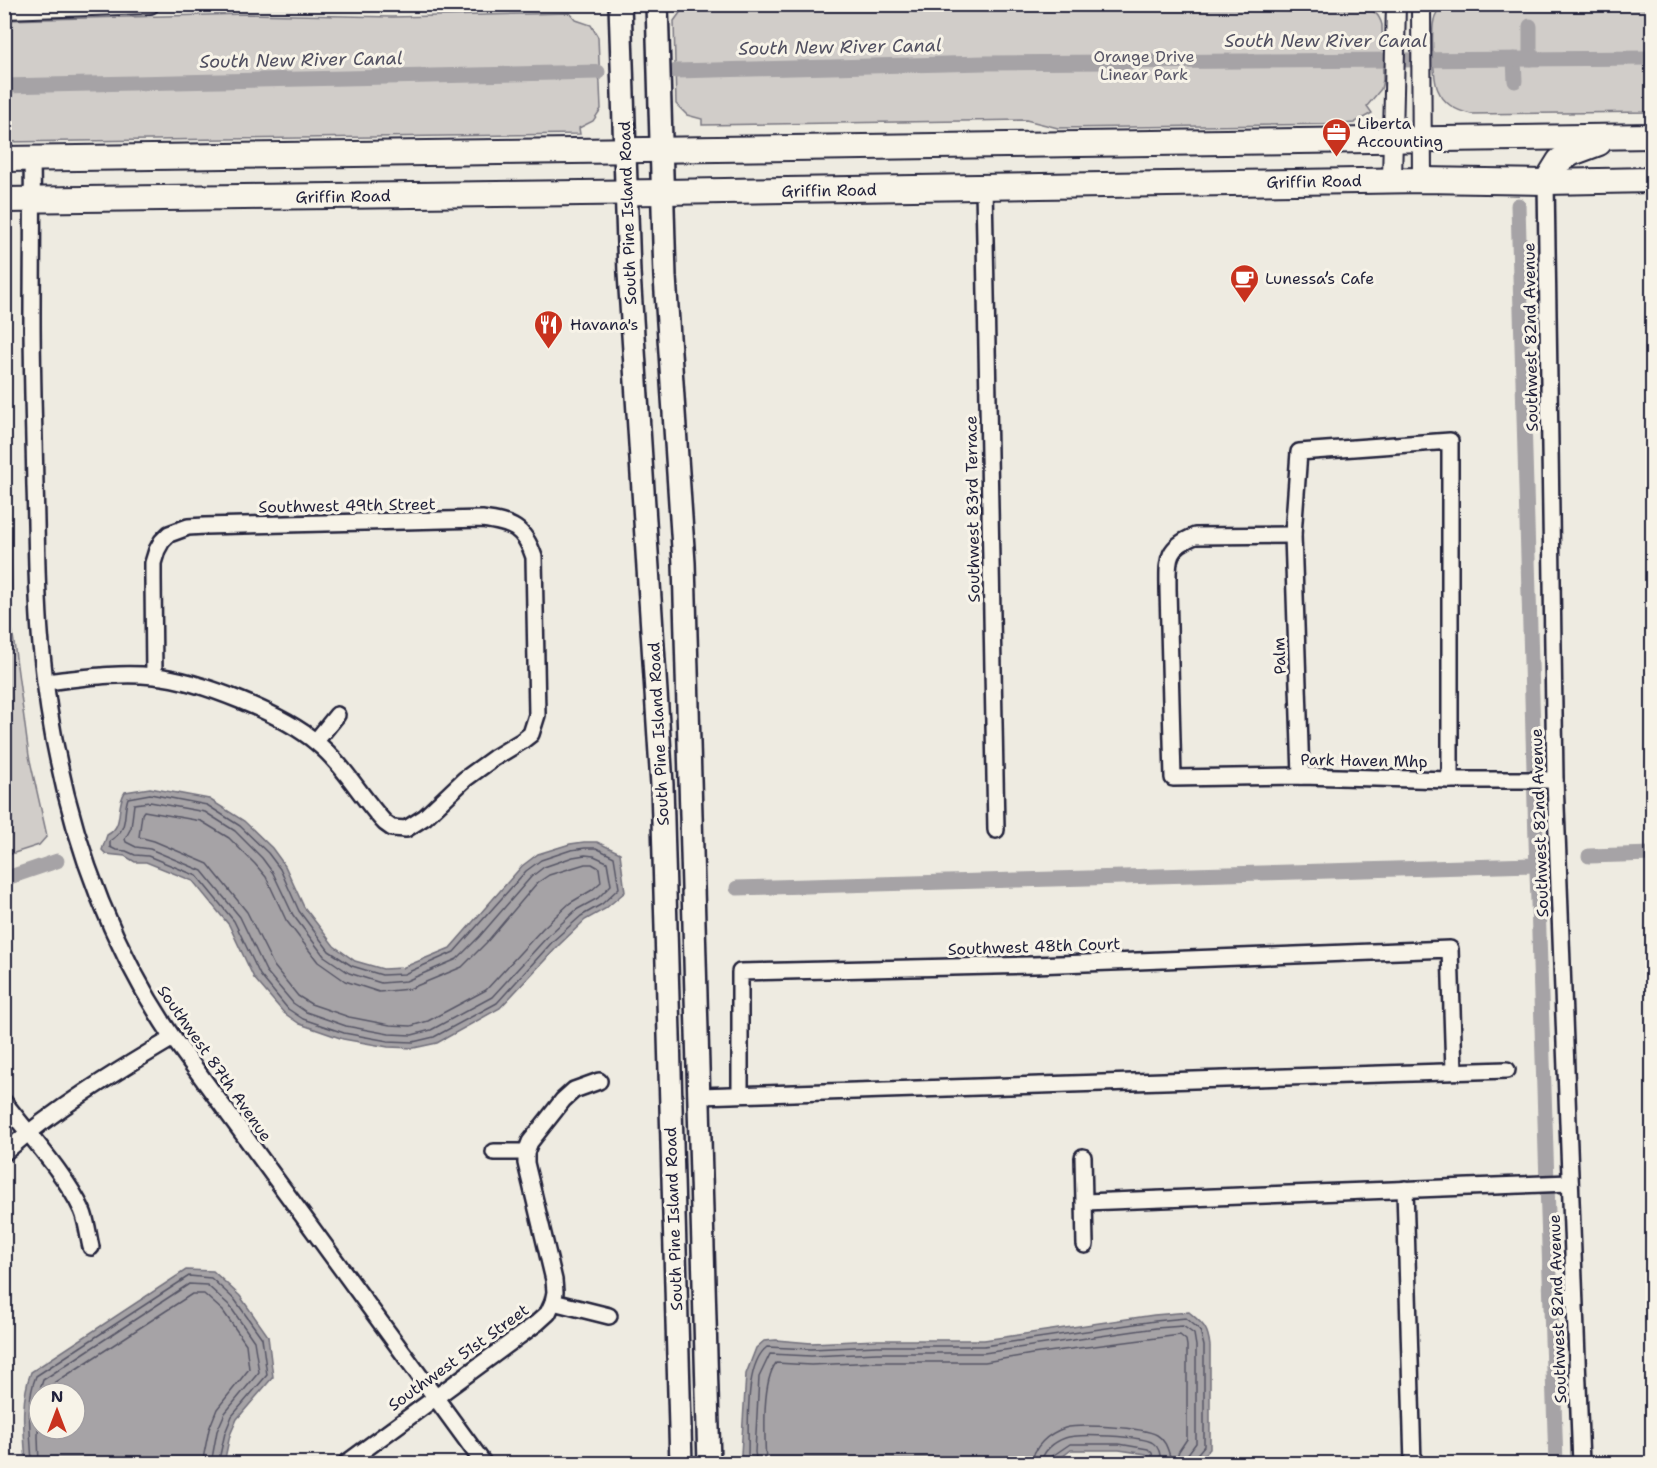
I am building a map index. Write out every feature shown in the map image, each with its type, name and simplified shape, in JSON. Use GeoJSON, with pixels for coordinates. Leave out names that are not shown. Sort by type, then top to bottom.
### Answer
{"type":"FeatureCollection","features":[{"type":"Feature","properties":{"kind":"main road","name":"South Pine Island Road"},"geometry":{"type":"LineString","coordinates":[[620,4],[629,273],[662,785],[681,1464]]}},
{"type":"Feature","properties":{"kind":"main road","name":"South Pine Island Road"},"geometry":{"type":"LineString","coordinates":[[657,4],[665,276],[684,563],[709,1464]]}},
{"type":"Feature","properties":{"kind":"main road"},"geometry":{"type":"LineString","coordinates":[[1546,182],[1559,161],[1572,153],[1618,136]]}},
{"type":"Feature","properties":{"kind":"main road"},"geometry":{"type":"LineString","coordinates":[[4,159],[1653,136]]}},
{"type":"Feature","properties":{"kind":"main road","name":"Griffin Road"},"geometry":{"type":"LineString","coordinates":[[4,200],[626,193],[1392,180],[1546,182],[1653,180]]}},
{"type":"Feature","properties":{"kind":"main road"},"geometry":{"type":"LineString","coordinates":[[675,1278],[704,1278]]}},
{"type":"Feature","properties":{"kind":"street"},"geometry":{"type":"LineString","coordinates":[[4,9],[150,4]]}},
{"type":"Feature","properties":{"kind":"street"},"geometry":{"type":"LineString","coordinates":[[1421,9],[1422,180]]}},
{"type":"Feature","properties":{"kind":"street"},"geometry":{"type":"LineString","coordinates":[[1392,180],[1396,10]]}},
{"type":"Feature","properties":{"kind":"street","name":"Southwest 87th Avenue"},"geometry":{"type":"LineString","coordinates":[[32,159],[32,319],[41,644],[58,767],[74,829],[91,880],[129,966],[172,1038],[484,1464]]}},
{"type":"Feature","properties":{"kind":"street","name":"Southwest 82nd Avenue"},"geometry":{"type":"LineString","coordinates":[[1546,182],[1554,780],[1563,1183],[1581,1464]]}},
{"type":"Feature","properties":{"kind":"street","name":"Southwest 83rd Terrace"},"geometry":{"type":"LineString","coordinates":[[984,187],[996,830]]}},
{"type":"Feature","properties":{"kind":"street","name":"Palm"},"geometry":{"type":"LineString","coordinates":[[1301,776],[1293,535],[1299,452],[1450,441],[1450,780]]}},
{"type":"Feature","properties":{"kind":"street","name":"Southwest 49th Street"},"geometry":{"type":"LineString","coordinates":[[154,676],[153,563],[162,541],[169,534],[188,527],[205,526],[483,519],[510,524],[522,533],[534,557],[537,716],[531,734],[465,779],[425,817],[406,829],[392,828],[384,823],[331,756],[316,741]]}},
{"type":"Feature","properties":{"kind":"street","name":"Park Haven Mhp"},"geometry":{"type":"LineString","coordinates":[[1293,535],[1195,537],[1182,541],[1172,550],[1168,561],[1168,589],[1173,778],[1301,776],[1554,780]]}},
{"type":"Feature","properties":{"kind":"street"},"geometry":{"type":"LineString","coordinates":[[45,682],[102,676],[154,676],[180,680],[235,698],[264,711],[316,741],[337,715]]}},
{"type":"Feature","properties":{"kind":"street","name":"Southwest 48th Court"},"geometry":{"type":"LineString","coordinates":[[740,1094],[740,972],[1034,965],[1450,949],[1454,1071]]}},
{"type":"Feature","properties":{"kind":"street"},"geometry":{"type":"LineString","coordinates":[[4,1153],[71,1101],[172,1038]]}},
{"type":"Feature","properties":{"kind":"street"},"geometry":{"type":"LineString","coordinates":[[699,1096],[1507,1070]]}},
{"type":"Feature","properties":{"kind":"street"},"geometry":{"type":"LineString","coordinates":[[599,1081],[574,1090],[563,1100],[530,1142],[526,1152],[526,1163],[554,1280],[554,1302],[609,1316]]}},
{"type":"Feature","properties":{"kind":"street"},"geometry":{"type":"LineString","coordinates":[[4,1102],[77,1200],[83,1213],[91,1247]]}},
{"type":"Feature","properties":{"kind":"street"},"geometry":{"type":"LineString","coordinates":[[494,1152],[526,1152]]}},
{"type":"Feature","properties":{"kind":"street"},"geometry":{"type":"LineString","coordinates":[[1083,1157],[1085,1245]]}},
{"type":"Feature","properties":{"kind":"street"},"geometry":{"type":"LineString","coordinates":[[1085,1202],[1563,1183]]}},
{"type":"Feature","properties":{"kind":"street"},"geometry":{"type":"LineString","coordinates":[[1406,1189],[1413,1464]]}},
{"type":"Feature","properties":{"kind":"street","name":"Southwest 51st Street"},"geometry":{"type":"LineString","coordinates":[[345,1464],[537,1323],[548,1313],[554,1302]]}},
{"type":"Feature","properties":{"kind":"green space","name":"Orange Drive Linear Park"},"geometry":{"type":"Polygon","coordinates":[[[696,5],[1362,5],[1362,8],[1375,13],[1382,25],[1383,80],[1381,89],[1367,106],[1372,113],[1354,123],[1343,124],[1058,128],[1026,120],[702,125],[702,119],[687,115],[676,104],[674,21],[682,10],[696,5]]]}},
{"type":"Feature","properties":{"kind":"green space"},"geometry":{"type":"Polygon","coordinates":[[[1443,5],[1652,5],[1652,112],[1471,114],[1456,109],[1441,95],[1435,77],[1433,26],[1435,16],[1443,5]]]}},
{"type":"Feature","properties":{"kind":"green space"},"geometry":{"type":"Polygon","coordinates":[[[570,13],[576,20],[591,25],[598,37],[601,109],[593,121],[579,128],[580,134],[5,142],[5,20],[246,14],[392,17],[570,13]]]}},
{"type":"Feature","properties":{"kind":"green space"},"geometry":{"type":"Polygon","coordinates":[[[5,435],[8,435],[12,593],[9,605],[29,756],[47,836],[39,845],[5,856],[5,435]]]}},
{"type":"Feature","properties":{"kind":"water"},"geometry":{"type":"Polygon","coordinates":[[[150,788],[209,799],[244,821],[272,848],[285,866],[304,907],[334,946],[355,961],[383,969],[402,968],[450,948],[522,866],[538,854],[570,844],[597,842],[620,853],[625,892],[605,909],[585,920],[500,1008],[437,1043],[414,1048],[388,1047],[343,1039],[300,1024],[284,1013],[254,978],[229,925],[193,881],[146,862],[135,862],[125,856],[106,854],[102,850],[107,835],[116,827],[125,792],[150,788]]]}},
{"type":"Feature","properties":{"kind":"water"},"geometry":{"type":"Polygon","coordinates":[[[186,1270],[213,1271],[240,1296],[268,1336],[273,1377],[237,1419],[230,1435],[224,1463],[26,1463],[24,1405],[27,1387],[27,1441],[87,1441],[87,1381],[29,1381],[31,1372],[186,1270]]]}},
{"type":"Feature","properties":{"kind":"water"},"geometry":{"type":"Polygon","coordinates":[[[1189,1312],[1204,1326],[1210,1346],[1210,1449],[1197,1463],[1148,1463],[1146,1454],[1119,1450],[1071,1450],[1053,1464],[744,1463],[741,1454],[746,1374],[756,1348],[764,1341],[811,1343],[877,1340],[984,1340],[1189,1312]]]}},
{"type":"Feature","properties":{"kind":"waterway"},"geometry":{"type":"LineString","coordinates":[[1530,26],[1530,59]]}},
{"type":"Feature","properties":{"kind":"waterway","name":"South New River Canal"},"geometry":{"type":"LineString","coordinates":[[676,71],[984,63],[1652,58]]}},
{"type":"Feature","properties":{"kind":"waterway"},"geometry":{"type":"LineString","coordinates":[[1514,59],[1515,81]]}},
{"type":"Feature","properties":{"kind":"waterway","name":"South New River Canal"},"geometry":{"type":"LineString","coordinates":[[4,86],[598,72]]}},
{"type":"Feature","properties":{"kind":"waterway"},"geometry":{"type":"LineString","coordinates":[[1518,205],[1556,1464]]}},
{"type":"Feature","properties":{"kind":"waterway"},"geometry":{"type":"LineString","coordinates":[[1589,856],[1652,854]]}},
{"type":"Feature","properties":{"kind":"waterway"},"geometry":{"type":"LineString","coordinates":[[4,879],[57,861]]}},
{"type":"Feature","properties":{"kind":"waterway"},"geometry":{"type":"LineString","coordinates":[[737,888],[1537,865]]}},
{"type":"Feature","properties":{"kind":"place","name":"Liberta Accounting"},"geometry":{"type":"Point","coordinates":[1336,158]}},
{"type":"Feature","properties":{"kind":"place","name":"Lunessa’s Cafe"},"geometry":{"type":"Point","coordinates":[1244,304]}},
{"type":"Feature","properties":{"kind":"place","name":"Havana's"},"geometry":{"type":"Point","coordinates":[549,350]}}]}
